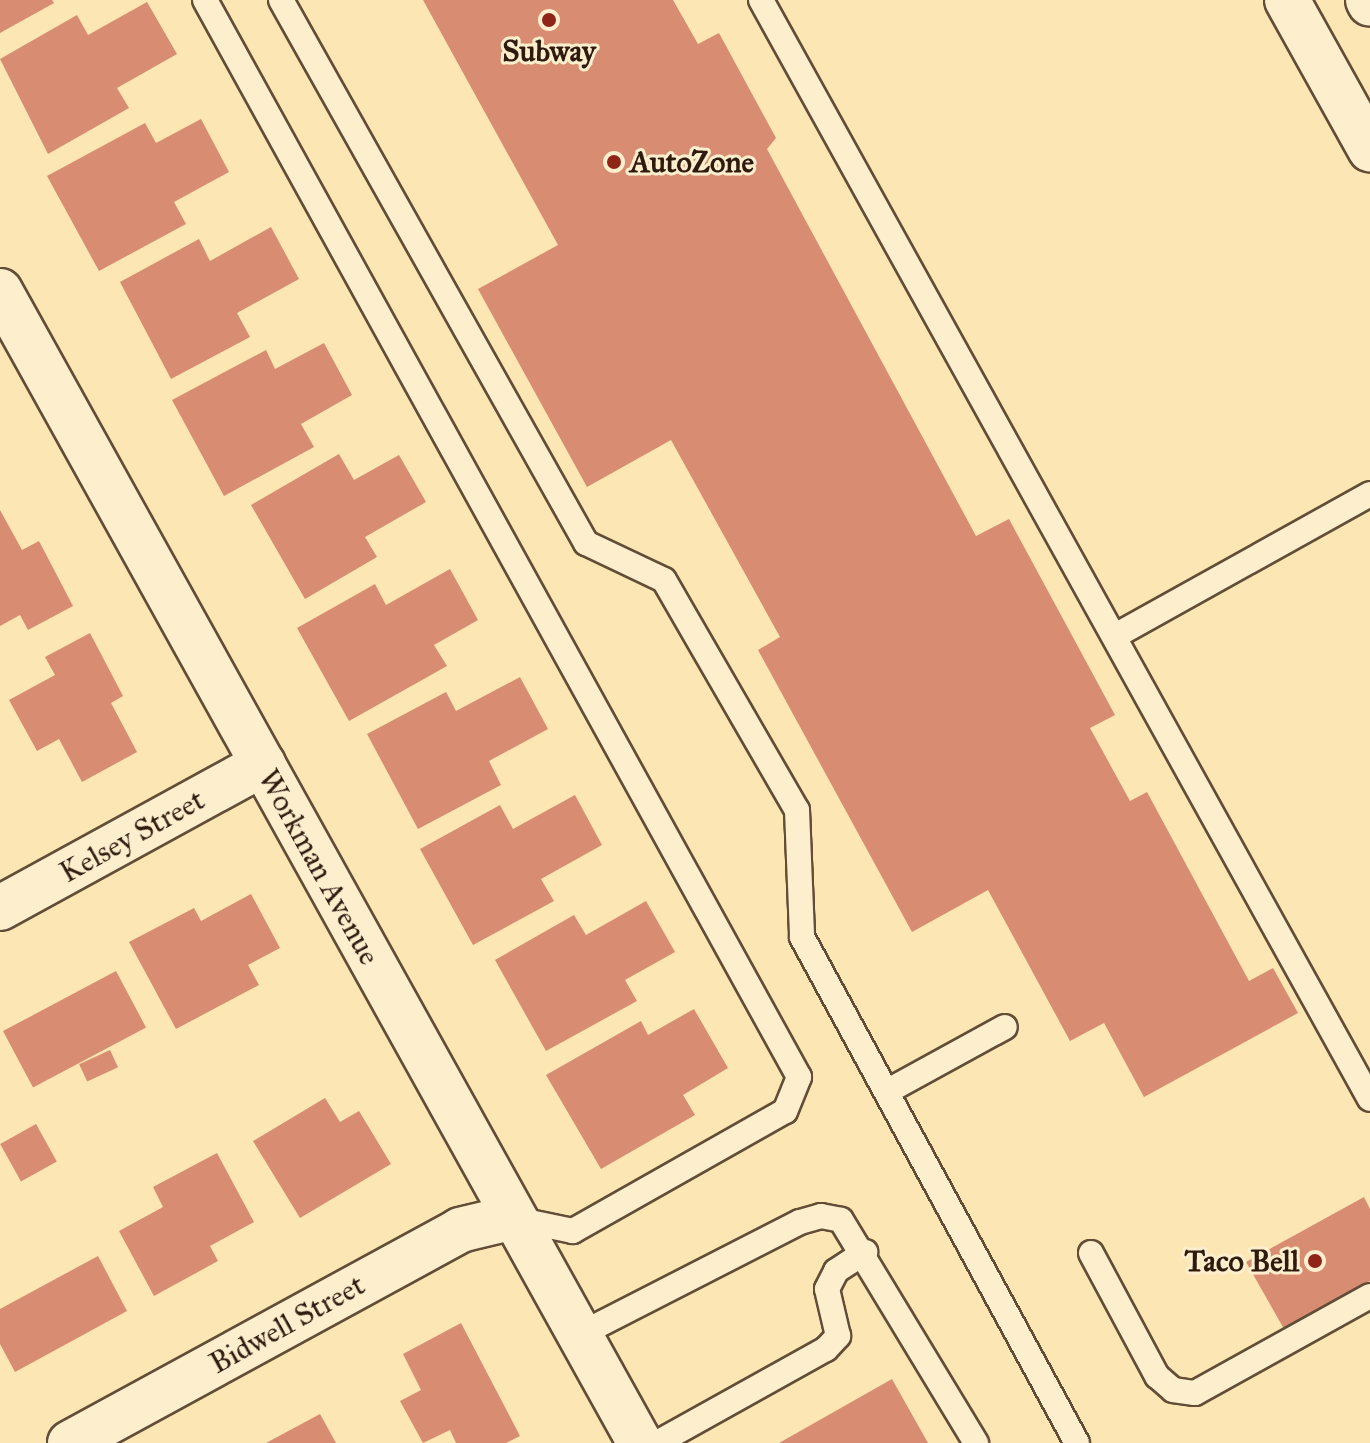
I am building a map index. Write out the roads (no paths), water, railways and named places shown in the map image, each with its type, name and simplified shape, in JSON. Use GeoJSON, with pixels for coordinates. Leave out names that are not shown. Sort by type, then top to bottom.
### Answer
{"type":"FeatureCollection","features":[{"type":"Feature","properties":{"kind":"street"},"geometry":{"type":"LineString","coordinates":[[1287,0],[1370,149]]}},
{"type":"Feature","properties":{"kind":"street","name":"Workman Avenue"},"geometry":{"type":"LineString","coordinates":[[0,291],[263,764],[510,1218],[640,1443]]}},
{"type":"Feature","properties":{"kind":"street","name":"Kelsey Street"},"geometry":{"type":"LineString","coordinates":[[0,908],[263,764]]}},
{"type":"Feature","properties":{"kind":"street","name":"Bidwell Street"},"geometry":{"type":"LineString","coordinates":[[70,1443],[460,1230],[510,1218]]}},
{"type":"Feature","properties":{"kind":"lane"},"geometry":{"type":"LineString","coordinates":[[205,0],[799,1077],[785,1111],[573,1231],[510,1218]]}},
{"type":"Feature","properties":{"kind":"lane"},"geometry":{"type":"LineString","coordinates":[[281,0],[586,543],[664,580],[797,810],[802,937],[1077,1443]]}},
{"type":"Feature","properties":{"kind":"lane"},"geometry":{"type":"LineString","coordinates":[[761,0],[1370,1099]]}},
{"type":"Feature","properties":{"kind":"lane"},"geometry":{"type":"LineString","coordinates":[[1115,636],[1370,494]]}},
{"type":"Feature","properties":{"kind":"lane"},"geometry":{"type":"LineString","coordinates":[[888,1091],[1005,1027]]}},
{"type":"Feature","properties":{"kind":"lane"},"geometry":{"type":"LineString","coordinates":[[579,1335],[821,1216],[841,1220],[865,1252],[976,1443]]}},
{"type":"Feature","properties":{"kind":"lane"},"geometry":{"type":"LineString","coordinates":[[657,1443],[826,1349],[838,1336],[827,1289],[836,1271],[865,1252]]}},
{"type":"Feature","properties":{"kind":"lane"},"geometry":{"type":"LineString","coordinates":[[1091,1253],[1157,1376],[1173,1390],[1195,1393],[1370,1296]]}},
{"type":"Feature","properties":{"kind":"place","name":"Subway"},"geometry":{"type":"Point","coordinates":[549,20]}},
{"type":"Feature","properties":{"kind":"place","name":"AutoZone"},"geometry":{"type":"Point","coordinates":[614,162]}},
{"type":"Feature","properties":{"kind":"place","name":"Taco Bell"},"geometry":{"type":"Point","coordinates":[1315,1261]}}]}
